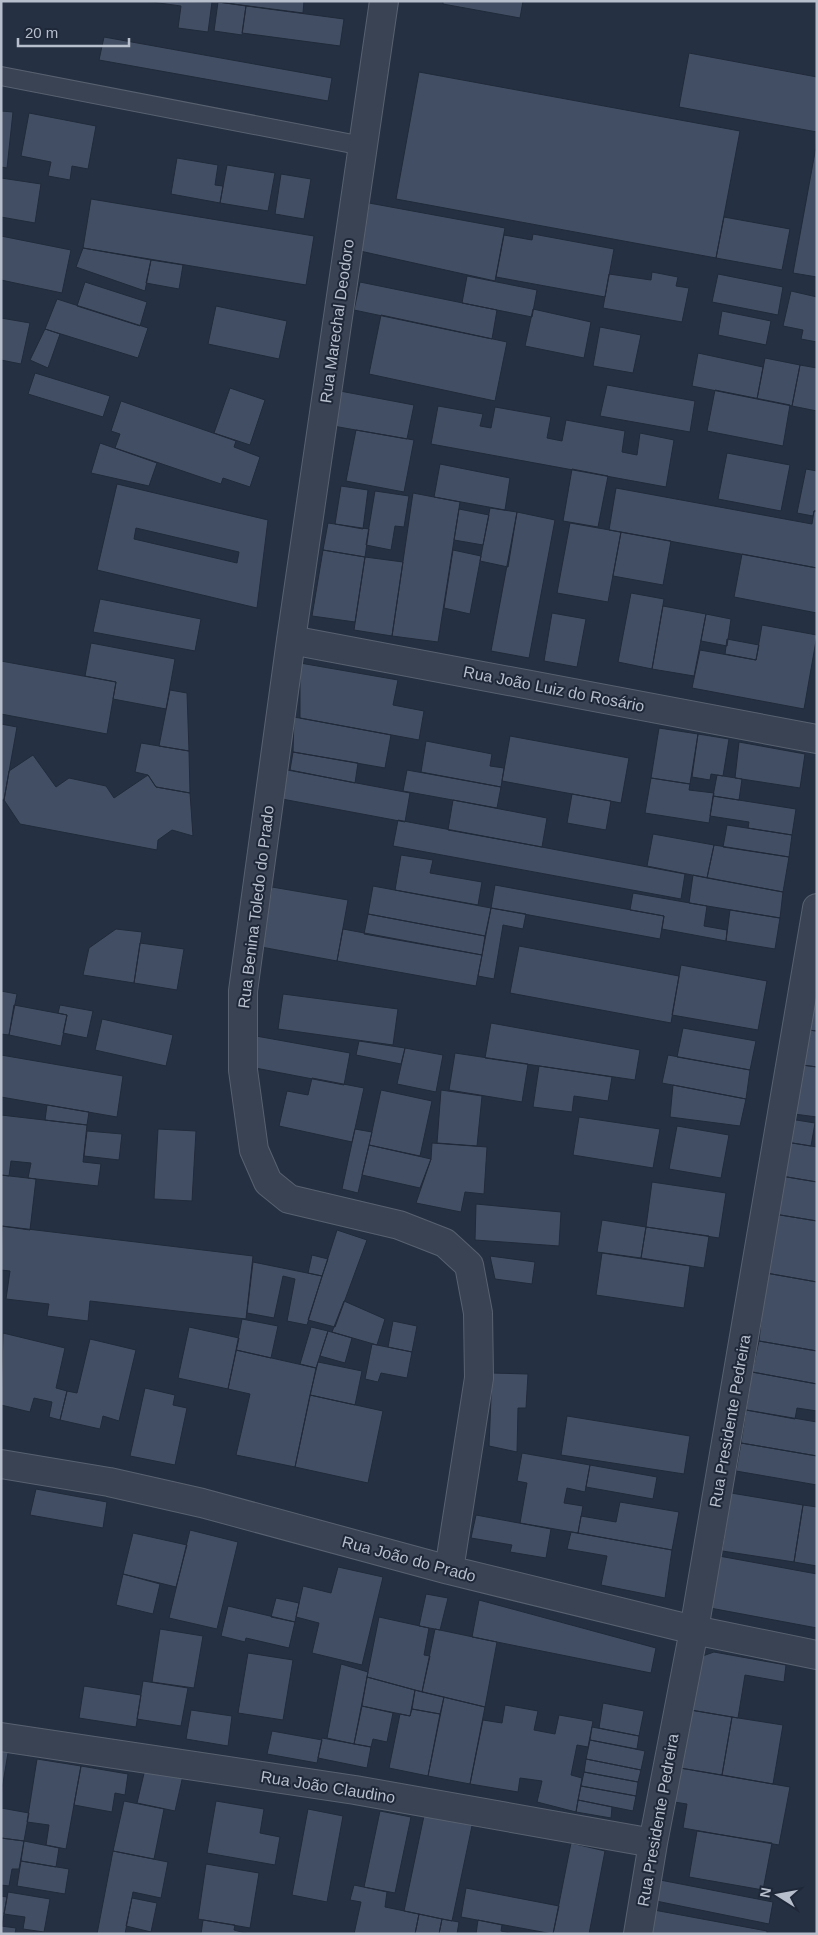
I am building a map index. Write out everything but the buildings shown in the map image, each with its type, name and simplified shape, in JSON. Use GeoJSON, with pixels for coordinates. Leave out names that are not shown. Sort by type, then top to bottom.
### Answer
{"type":"FeatureCollection","features":[{"type":"Feature","properties":{"kind":"street","name":"Rua Marechal Deodoro"},"geometry":{"type":"LineString","coordinates":[[291,640],[384,1]]}},
{"type":"Feature","properties":{"kind":"street","name":"Rua João Luiz do Rosário"},"geometry":{"type":"LineString","coordinates":[[291,640],[817,739]]}},
{"type":"Feature","properties":{"kind":"street","name":"Rua Benina Toledo do Prado"},"geometry":{"type":"LineString","coordinates":[[291,640],[243,992],[243,1070],[254,1150],[268,1182],[289,1199],[399,1225],[445,1243],[469,1265],[478,1313],[479,1378],[449,1570]]}},
{"type":"Feature","properties":{"kind":"street","name":"Rua Presidente Pedreira"},"geometry":{"type":"LineString","coordinates":[[638,1934],[653,1844],[694,1630],[817,908]]}},
{"type":"Feature","properties":{"kind":"street","name":"Rua João do Prado"},"geometry":{"type":"LineString","coordinates":[[1,1464],[109,1482],[202,1503],[449,1570],[694,1630],[817,1655]]}},
{"type":"Feature","properties":{"kind":"street","name":"Rua João Claudino"},"geometry":{"type":"LineString","coordinates":[[1,1737],[355,1790],[653,1844]]}},
{"type":"Feature","properties":{"kind":"lane"},"geometry":{"type":"LineString","coordinates":[[1,76],[363,146]]}}]}
